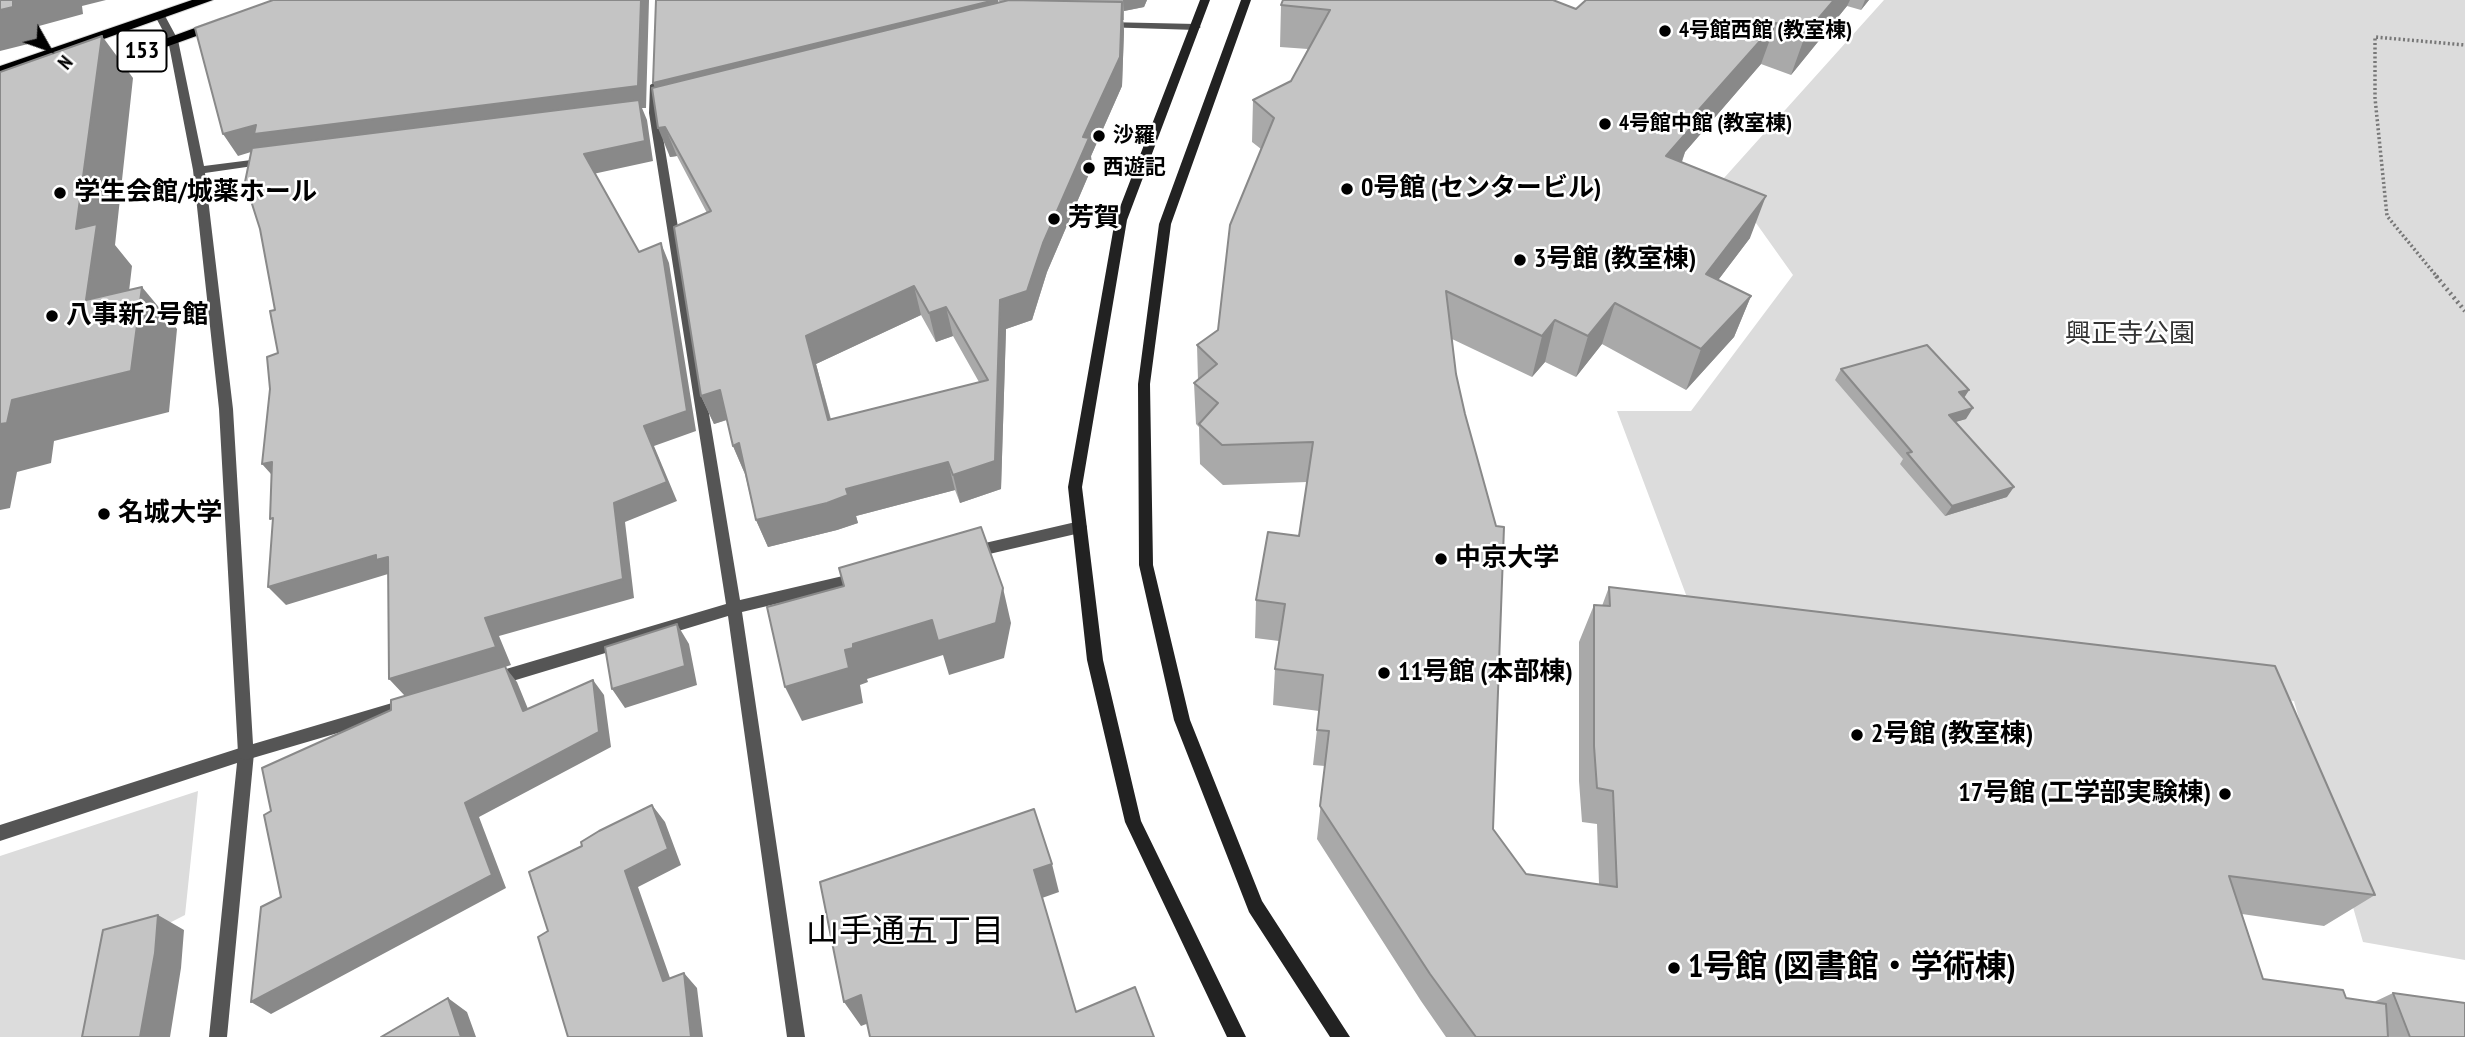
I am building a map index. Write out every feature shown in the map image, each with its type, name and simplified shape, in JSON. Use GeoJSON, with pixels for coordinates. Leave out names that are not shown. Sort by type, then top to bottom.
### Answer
{"type":"FeatureCollection","features":[{"type":"Feature","properties":{"kind":"highway","name":"153"},"geometry":{"type":"LineString","coordinates":[[0,71],[206,0]]}},
{"type":"Feature","properties":{"kind":"highway","name":"153"},"geometry":{"type":"LineString","coordinates":[[74,75],[234,18]]}},
{"type":"Feature","properties":{"kind":"street"},"geometry":{"type":"LineString","coordinates":[[1205,0],[1121,220],[1075,487],[1096,660],[1133,822],[1237,1037]]}},
{"type":"Feature","properties":{"kind":"street"},"geometry":{"type":"LineString","coordinates":[[1246,0],[1165,224],[1144,384],[1146,565],[1182,720],[1255,906],[1341,1037]]}},
{"type":"Feature","properties":{"kind":"street"},"geometry":{"type":"LineString","coordinates":[[160,16],[173,40],[199,170],[226,409],[246,753],[218,1037]]}},
{"type":"Feature","properties":{"kind":"street"},"geometry":{"type":"LineString","coordinates":[[1090,24],[1196,27]]}},
{"type":"Feature","properties":{"kind":"street"},"geometry":{"type":"LineString","coordinates":[[655,75],[654,113],[734,608],[796,1037]]}},
{"type":"Feature","properties":{"kind":"street"},"geometry":{"type":"LineString","coordinates":[[199,170],[282,159]]}},
{"type":"Feature","properties":{"kind":"street"},"geometry":{"type":"LineString","coordinates":[[956,555],[1080,527]]}},
{"type":"Feature","properties":{"kind":"street"},"geometry":{"type":"LineString","coordinates":[[483,682],[734,608],[878,574]]}},
{"type":"Feature","properties":{"kind":"street"},"geometry":{"type":"LineString","coordinates":[[0,832],[246,753],[431,698]]}},
{"type":"Feature","properties":{"kind":"path"},"geometry":{"type":"LineString","coordinates":[[2465,45],[2375,37],[2375,98],[2387,216],[2465,312]]}},
{"type":"Feature","properties":{"kind":"green space","name":"興正寺公園"},"geometry":{"type":"Polygon","coordinates":[[[1884,0],[2465,0],[2465,960],[2363,942],[2294,701],[1688,600],[1617,411],[1691,411],[1793,275],[1724,178],[1884,0]]]}},
{"type":"Feature","properties":{"kind":"green space"},"geometry":{"type":"Polygon","coordinates":[[[198,791],[185,915],[120,948],[105,1037],[0,1037],[0,856],[198,791]]]}},
{"type":"Feature","properties":{"kind":"building"},"geometry":{"type":"Polygon","coordinates":[[[0,0],[13,0],[13,7],[0,10],[0,0]]]}},
{"type":"Feature","properties":{"kind":"building"},"geometry":{"type":"Polygon","coordinates":[[[273,0],[641,0],[638,86],[254,134],[256,125],[223,134],[195,28],[273,0]]]}},
{"type":"Feature","properties":{"kind":"building"},"geometry":{"type":"Polygon","coordinates":[[[656,0],[995,0],[653,83],[656,0]]]}},
{"type":"Feature","properties":{"kind":"building"},"geometry":{"type":"Polygon","coordinates":[[[1009,0],[1122,2],[1120,57],[1083,137],[1089,138],[1043,243],[1027,291],[1000,300],[995,461],[953,475],[948,462],[846,489],[848,495],[827,503],[756,520],[739,443],[733,446],[720,390],[701,396],[674,227],[711,211],[665,127],[658,128],[652,88],[1009,0]],[[914,286],[806,336],[828,420],[988,380],[946,307],[929,313],[914,286]]]}},
{"type":"Feature","properties":{"kind":"building","name":"中京大学"},"geometry":{"type":"Polygon","coordinates":[[[1283,0],[1553,0],[1576,9],[1586,0],[1834,0],[1806,33],[1776,23],[1688,122],[1694,124],[1666,156],[1766,196],[1706,274],[1751,296],[1701,349],[1615,303],[1588,336],[1555,320],[1542,336],[1446,291],[1456,374],[1465,414],[1496,526],[1504,527],[1493,829],[1526,874],[1617,887],[1613,791],[1597,788],[1594,746],[1594,605],[1610,606],[1609,587],[2275,666],[2375,895],[2229,876],[2263,979],[2343,990],[2346,998],[2386,1004],[2388,1037],[1476,1037],[1430,974],[1320,806],[1329,731],[1317,730],[1323,675],[1275,669],[1285,604],[1256,600],[1268,532],[1299,536],[1313,442],[1222,445],[1199,424],[1218,403],[1194,383],[1217,364],[1197,345],[1218,330],[1230,225],[1274,118],[1253,100],[1291,81],[1330,10],[1281,5],[1283,0]]]}},
{"type":"Feature","properties":{"kind":"building"},"geometry":{"type":"Polygon","coordinates":[[[102,36],[76,229],[97,224],[86,300],[142,287],[131,371],[12,400],[7,423],[0,424],[0,72],[102,36]]]}},
{"type":"Feature","properties":{"kind":"building"},"geometry":{"type":"Polygon","coordinates":[[[639,100],[645,141],[584,154],[639,252],[661,243],[687,411],[644,426],[667,482],[614,503],[623,579],[485,618],[496,647],[389,679],[388,557],[376,560],[376,555],[268,587],[273,518],[270,519],[272,462],[262,464],[270,389],[267,357],[278,353],[270,311],[275,310],[260,229],[245,182],[252,148],[639,100]]]}},
{"type":"Feature","properties":{"kind":"building"},"geometry":{"type":"Polygon","coordinates":[[[1927,345],[1969,390],[1959,392],[1973,408],[1949,415],[2014,487],[1952,506],[1907,453],[1912,452],[1841,369],[1927,345]]]}},
{"type":"Feature","properties":{"kind":"building"},"geometry":{"type":"Polygon","coordinates":[[[981,527],[1003,588],[996,623],[938,641],[932,620],[853,644],[853,648],[845,650],[849,668],[785,687],[767,607],[844,586],[839,568],[981,527]]]}},
{"type":"Feature","properties":{"kind":"building"},"geometry":{"type":"Polygon","coordinates":[[[677,624],[685,666],[612,689],[605,647],[677,624]]]}},
{"type":"Feature","properties":{"kind":"building"},"geometry":{"type":"Polygon","coordinates":[[[505,666],[523,711],[593,680],[599,732],[465,803],[492,875],[251,1002],[261,907],[281,897],[264,815],[271,811],[262,768],[391,710],[391,700],[505,666]]]}},
{"type":"Feature","properties":{"kind":"building"},"geometry":{"type":"Polygon","coordinates":[[[652,805],[668,849],[625,871],[663,981],[684,973],[691,1037],[568,1037],[538,937],[548,931],[529,872],[582,846],[581,842],[599,831],[652,805]]]}},
{"type":"Feature","properties":{"kind":"building"},"geometry":{"type":"Polygon","coordinates":[[[1034,809],[1052,864],[1034,870],[1076,1012],[1135,987],[1154,1037],[870,1037],[861,995],[844,1002],[820,882],[1034,809]]]}},
{"type":"Feature","properties":{"kind":"building"},"geometry":{"type":"Polygon","coordinates":[[[158,915],[155,953],[140,1037],[82,1037],[103,930],[158,915]]]}},
{"type":"Feature","properties":{"kind":"building"},"geometry":{"type":"Polygon","coordinates":[[[2393,993],[2465,1003],[2465,1037],[2410,1037],[2393,993]]]}},
{"type":"Feature","properties":{"kind":"building"},"geometry":{"type":"Polygon","coordinates":[[[448,998],[461,1037],[381,1037],[448,998]]]}},
{"type":"Feature","properties":{"kind":"place","name":"4号館西館 (教室棟)"},"geometry":{"type":"Point","coordinates":[1665,31]}},
{"type":"Feature","properties":{"kind":"place","name":"4号館中館 (教室棟)"},"geometry":{"type":"Point","coordinates":[1605,124]}},
{"type":"Feature","properties":{"kind":"place","name":"沙羅"},"geometry":{"type":"Point","coordinates":[1099,136]}},
{"type":"Feature","properties":{"kind":"place","name":"西遊記"},"geometry":{"type":"Point","coordinates":[1089,168]}},
{"type":"Feature","properties":{"kind":"place","name":"0号館 (センタービル)"},"geometry":{"type":"Point","coordinates":[1347,189]}},
{"type":"Feature","properties":{"kind":"place","name":"学生会館/城薬ホール"},"geometry":{"type":"Point","coordinates":[60,193]}},
{"type":"Feature","properties":{"kind":"place","name":"芳賀"},"geometry":{"type":"Point","coordinates":[1054,219]}},
{"type":"Feature","properties":{"kind":"place","name":"3号館 (教室棟)"},"geometry":{"type":"Point","coordinates":[1520,260]}},
{"type":"Feature","properties":{"kind":"place","name":"八事新2号館"},"geometry":{"type":"Point","coordinates":[52,316]}},
{"type":"Feature","properties":{"kind":"place","name":"名城大学"},"geometry":{"type":"Point","coordinates":[104,514]}},
{"type":"Feature","properties":{"kind":"place","name":"中京大学"},"geometry":{"type":"Point","coordinates":[1441,559]}},
{"type":"Feature","properties":{"kind":"place","name":"11号館 (本部棟)"},"geometry":{"type":"Point","coordinates":[1384,673]}},
{"type":"Feature","properties":{"kind":"place","name":"2号館 (教室棟)"},"geometry":{"type":"Point","coordinates":[1857,735]}},
{"type":"Feature","properties":{"kind":"place","name":"17号館 (工学部実験棟)"},"geometry":{"type":"Point","coordinates":[2225,794]}},
{"type":"Feature","properties":{"kind":"place","name":"1号館 (図書館・学術棟)"},"geometry":{"type":"Point","coordinates":[1674,968]}},
{"type":"Feature","properties":{"kind":"district","name":"山手通五丁目"},"geometry":{"type":"Point","coordinates":[905,933]}}]}
